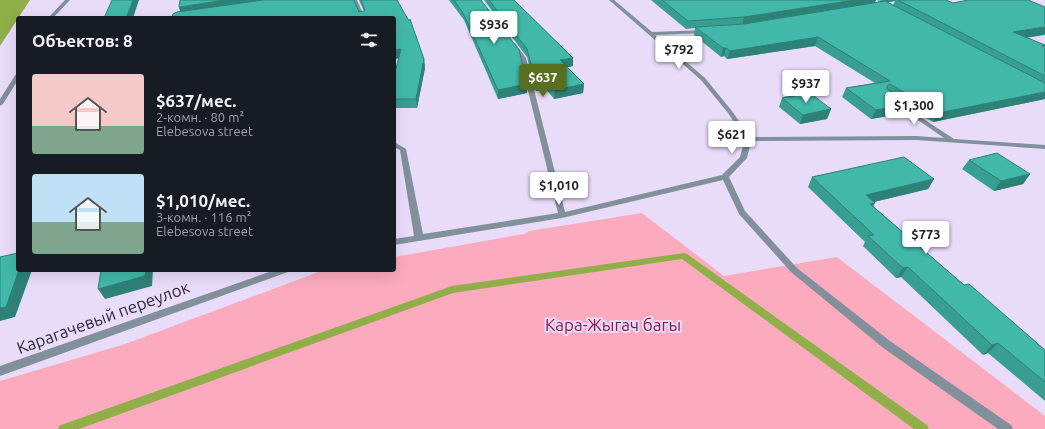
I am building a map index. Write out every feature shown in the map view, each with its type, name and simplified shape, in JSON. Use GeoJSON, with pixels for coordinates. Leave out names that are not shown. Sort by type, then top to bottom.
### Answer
{"type":"FeatureCollection","features":[{"type":"Feature","properties":{"kind":"street"},"geometry":{"type":"LineString","coordinates":[[52,16],[68,0]]}},
{"type":"Feature","properties":{"kind":"street"},"geometry":{"type":"LineString","coordinates":[[355,0],[362,16]]}},
{"type":"Feature","properties":{"kind":"street"},"geometry":{"type":"LineString","coordinates":[[396,242],[562,215],[725,176],[743,158],[748,139],[730,112],[703,79],[611,0]]}},
{"type":"Feature","properties":{"kind":"street"},"geometry":{"type":"LineString","coordinates":[[651,34],[712,31]]}},
{"type":"Feature","properties":{"kind":"street"},"geometry":{"type":"LineString","coordinates":[[509,39],[523,58],[549,168],[562,215]]}},
{"type":"Feature","properties":{"kind":"street"},"geometry":{"type":"LineString","coordinates":[[0,104],[16,78]]}},
{"type":"Feature","properties":{"kind":"street"},"geometry":{"type":"LineString","coordinates":[[893,100],[952,140]]}},
{"type":"Feature","properties":{"kind":"street"},"geometry":{"type":"LineString","coordinates":[[748,139],[916,138],[1045,147]]}},
{"type":"Feature","properties":{"kind":"street"},"geometry":{"type":"LineString","coordinates":[[396,145],[403,149],[419,238]]}},
{"type":"Feature","properties":{"kind":"street"},"geometry":{"type":"LineString","coordinates":[[725,176],[742,212],[794,270],[886,344],[1007,429]]}},
{"type":"Feature","properties":{"kind":"street","name":"Карагачевый переулок"},"geometry":{"type":"LineString","coordinates":[[0,371],[279,272]]}},
{"type":"Feature","properties":{"kind":"green space","name":"Кара-Жыгач багы"},"geometry":{"type":"Polygon","coordinates":[[[642,213],[724,276],[837,257],[1045,416],[1045,429],[0,429],[0,381],[125,344],[319,272],[396,272],[396,257],[524,234],[529,231],[642,213]]]}},
{"type":"Feature","properties":{"kind":"shaded area"},"geometry":{"type":"Polygon","coordinates":[[[0,0],[30,0],[20,16],[16,16],[16,21],[0,46],[0,0]]]}},
{"type":"Feature","properties":{"kind":"building"},"geometry":{"type":"Polygon","coordinates":[[[112,0],[133,0],[127,16],[105,16],[112,0]]]}},
{"type":"Feature","properties":{"kind":"building"},"geometry":{"type":"Polygon","coordinates":[[[180,0],[225,0],[179,7],[180,0]]]}},
{"type":"Feature","properties":{"kind":"building"},"geometry":{"type":"Polygon","coordinates":[[[263,0],[354,0],[359,12],[365,10],[361,0],[397,0],[409,21],[410,19],[424,59],[416,99],[396,99],[396,68],[401,49],[396,50],[396,16],[172,16],[177,12],[263,0]]]}},
{"type":"Feature","properties":{"kind":"building"},"geometry":{"type":"Polygon","coordinates":[[[454,0],[481,0],[519,50],[527,84],[498,90],[463,13],[454,0]]]}},
{"type":"Feature","properties":{"kind":"building"},"geometry":{"type":"Polygon","coordinates":[[[489,0],[514,0],[573,58],[560,60],[584,84],[555,90],[546,80],[536,82],[527,49],[489,0]]]}},
{"type":"Feature","properties":{"kind":"building"},"geometry":{"type":"Polygon","coordinates":[[[662,0],[855,0],[744,17],[688,21],[662,0]]]}},
{"type":"Feature","properties":{"kind":"building"},"geometry":{"type":"Polygon","coordinates":[[[898,0],[946,0],[953,3],[968,0],[1028,0],[1045,7],[1045,27],[1013,32],[1045,45],[1042,46],[1045,47],[1045,76],[898,0]]]}},
{"type":"Feature","properties":{"kind":"building"},"geometry":{"type":"Polygon","coordinates":[[[885,1],[1045,83],[1045,92],[938,113],[890,84],[887,86],[887,89],[909,104],[876,110],[846,88],[890,81],[818,37],[730,51],[723,48],[695,27],[744,24],[885,1]]]}},
{"type":"Feature","properties":{"kind":"building"},"geometry":{"type":"Polygon","coordinates":[[[810,93],[831,109],[803,115],[782,98],[810,93]]]}},
{"type":"Feature","properties":{"kind":"building"},"geometry":{"type":"Polygon","coordinates":[[[997,153],[1030,174],[1001,181],[969,160],[997,153]]]}},
{"type":"Feature","properties":{"kind":"building"},"geometry":{"type":"Polygon","coordinates":[[[904,157],[934,179],[866,195],[875,203],[870,204],[964,285],[969,284],[1045,350],[1045,382],[998,343],[992,345],[908,267],[903,268],[868,236],[874,235],[812,177],[904,157]]]}},
{"type":"Feature","properties":{"kind":"building"},"geometry":{"type":"Polygon","coordinates":[[[16,253],[16,272],[18,272],[6,307],[0,308],[0,257],[16,253]]]}},
{"type":"Feature","properties":{"kind":"building"},"geometry":{"type":"Polygon","coordinates":[[[101,272],[146,272],[145,276],[98,289],[101,272]]]}},
{"type":"Feature","properties":{"kind":"waterway"},"geometry":{"type":"LineString","coordinates":[[64,429],[452,290],[684,256],[923,429]]}}]}
